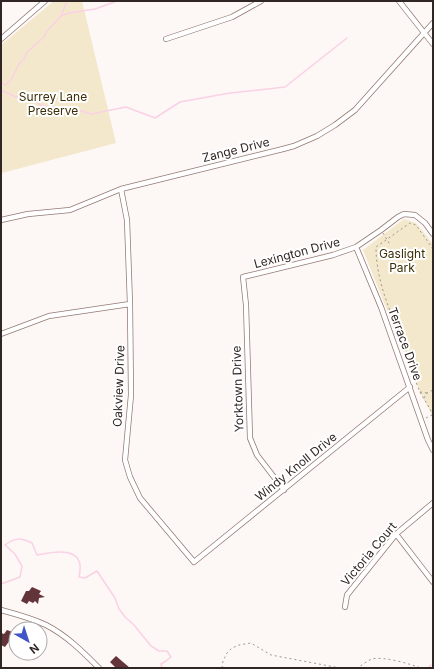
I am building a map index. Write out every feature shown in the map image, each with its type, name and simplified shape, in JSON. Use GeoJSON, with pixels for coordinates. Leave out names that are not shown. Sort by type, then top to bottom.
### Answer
{"type":"FeatureCollection","features":[{"type":"Feature","properties":{"kind":"street"},"geometry":{"type":"LineString","coordinates":[[1,39],[45,1]]}},
{"type":"Feature","properties":{"kind":"street"},"geometry":{"type":"LineString","coordinates":[[166,39],[232,17],[261,1]]}},
{"type":"Feature","properties":{"kind":"street"},"geometry":{"type":"LineString","coordinates":[[399,1],[433,44]]}},
{"type":"Feature","properties":{"kind":"street","name":"Zange Drive"},"geometry":{"type":"LineString","coordinates":[[1,220],[28,214],[70,210],[121,189],[289,148],[317,136],[355,110],[433,23]]}},
{"type":"Feature","properties":{"kind":"street","name":"Oakview Drive"},"geometry":{"type":"LineString","coordinates":[[121,189],[128,220],[130,304],[131,395],[125,451],[127,468],[140,498],[194,562]]}},
{"type":"Feature","properties":{"kind":"street","name":"Lexington Drive"},"geometry":{"type":"LineString","coordinates":[[243,277],[333,255],[356,247],[404,214],[416,215],[433,234]]}},
{"type":"Feature","properties":{"kind":"street","name":"Terrace Drive"},"geometry":{"type":"LineString","coordinates":[[356,247],[381,307],[428,440],[433,450]]}},
{"type":"Feature","properties":{"kind":"street","name":"Yorktown Drive"},"geometry":{"type":"LineString","coordinates":[[243,277],[246,305],[250,438],[257,455],[284,490]]}},
{"type":"Feature","properties":{"kind":"street"},"geometry":{"type":"LineString","coordinates":[[1,334],[49,316],[130,304]]}},
{"type":"Feature","properties":{"kind":"street","name":"Windy Knoll Drive"},"geometry":{"type":"LineString","coordinates":[[194,562],[410,387]]}},
{"type":"Feature","properties":{"kind":"street","name":"Victoria Court"},"geometry":{"type":"LineString","coordinates":[[345,607],[347,595],[396,534],[433,503]]}},
{"type":"Feature","properties":{"kind":"street"},"geometry":{"type":"LineString","coordinates":[[396,534],[433,582]]}},
{"type":"Feature","properties":{"kind":"street"},"geometry":{"type":"LineString","coordinates":[[1,610],[24,616],[47,625],[74,644],[99,668]]}},
{"type":"Feature","properties":{"kind":"path"},"geometry":{"type":"LineString","coordinates":[[421,420],[433,416],[420,392],[414,376],[412,365],[380,281],[376,247],[410,223],[416,226],[433,249]]}},
{"type":"Feature","properties":{"kind":"path"},"geometry":{"type":"LineString","coordinates":[[381,230],[389,243],[391,242]]}},
{"type":"Feature","properties":{"kind":"path"},"geometry":{"type":"LineString","coordinates":[[424,398],[427,393],[433,390]]}},
{"type":"Feature","properties":{"kind":"path"},"geometry":{"type":"LineString","coordinates":[[420,392],[427,393]]}},
{"type":"Feature","properties":{"kind":"path"},"geometry":{"type":"LineString","coordinates":[[222,668],[223,661],[227,653],[232,648],[251,643],[271,655],[340,668]]}},
{"type":"Feature","properties":{"kind":"path"},"geometry":{"type":"LineString","coordinates":[[356,668],[360,667],[371,659],[379,658],[421,668]]}},
{"type":"Feature","properties":{"kind":"green space","name":"Surrey Lane Preserve"},"geometry":{"type":"Polygon","coordinates":[[[54,1],[82,1],[116,143],[2,173],[1,45],[54,1]]]}},
{"type":"Feature","properties":{"kind":"green space","name":"Gaslight Park"},"geometry":{"type":"Polygon","coordinates":[[[404,219],[416,223],[433,244],[433,417],[420,392],[363,250],[404,219]]]}},
{"type":"Feature","properties":{"kind":"building"},"geometry":{"type":"Polygon","coordinates":[[[32,587],[41,591],[39,594],[45,597],[39,598],[38,604],[35,601],[33,603],[29,601],[27,604],[21,601],[26,591],[29,591],[32,587]]]}},
{"type":"Feature","properties":{"kind":"building"},"geometry":{"type":"Polygon","coordinates":[[[8,630],[8,643],[5,647],[1,645],[1,633],[4,634],[8,630]]]}},
{"type":"Feature","properties":{"kind":"building"},"geometry":{"type":"Polygon","coordinates":[[[116,656],[130,668],[116,668],[110,662],[116,656]]]}},
{"type":"Feature","properties":{"kind":"waterway"},"geometry":{"type":"LineString","coordinates":[[61,16],[67,1]]}},
{"type":"Feature","properties":{"kind":"waterway"},"geometry":{"type":"LineString","coordinates":[[1,82],[5,85],[11,80],[27,52],[44,37],[47,31],[61,16],[69,13],[95,9],[117,1]]}},
{"type":"Feature","properties":{"kind":"waterway"},"geometry":{"type":"LineString","coordinates":[[1,90],[16,97],[31,99],[42,106],[72,108],[91,114],[126,107],[155,118],[180,102],[230,93],[285,87],[347,38]]}},
{"type":"Feature","properties":{"kind":"waterway"},"geometry":{"type":"LineString","coordinates":[[1,584],[20,577],[22,566],[15,554],[5,545],[12,541],[22,539],[32,543],[37,555],[60,552],[71,554],[76,557],[80,563],[79,577],[85,578],[97,571],[115,598],[119,609],[125,617],[134,625],[151,646],[159,651],[167,651],[171,657],[161,664],[162,668]]}},
{"type":"Feature","properties":{"kind":"waterway"},"geometry":{"type":"LineString","coordinates":[[428,668],[431,665]]}}]}
